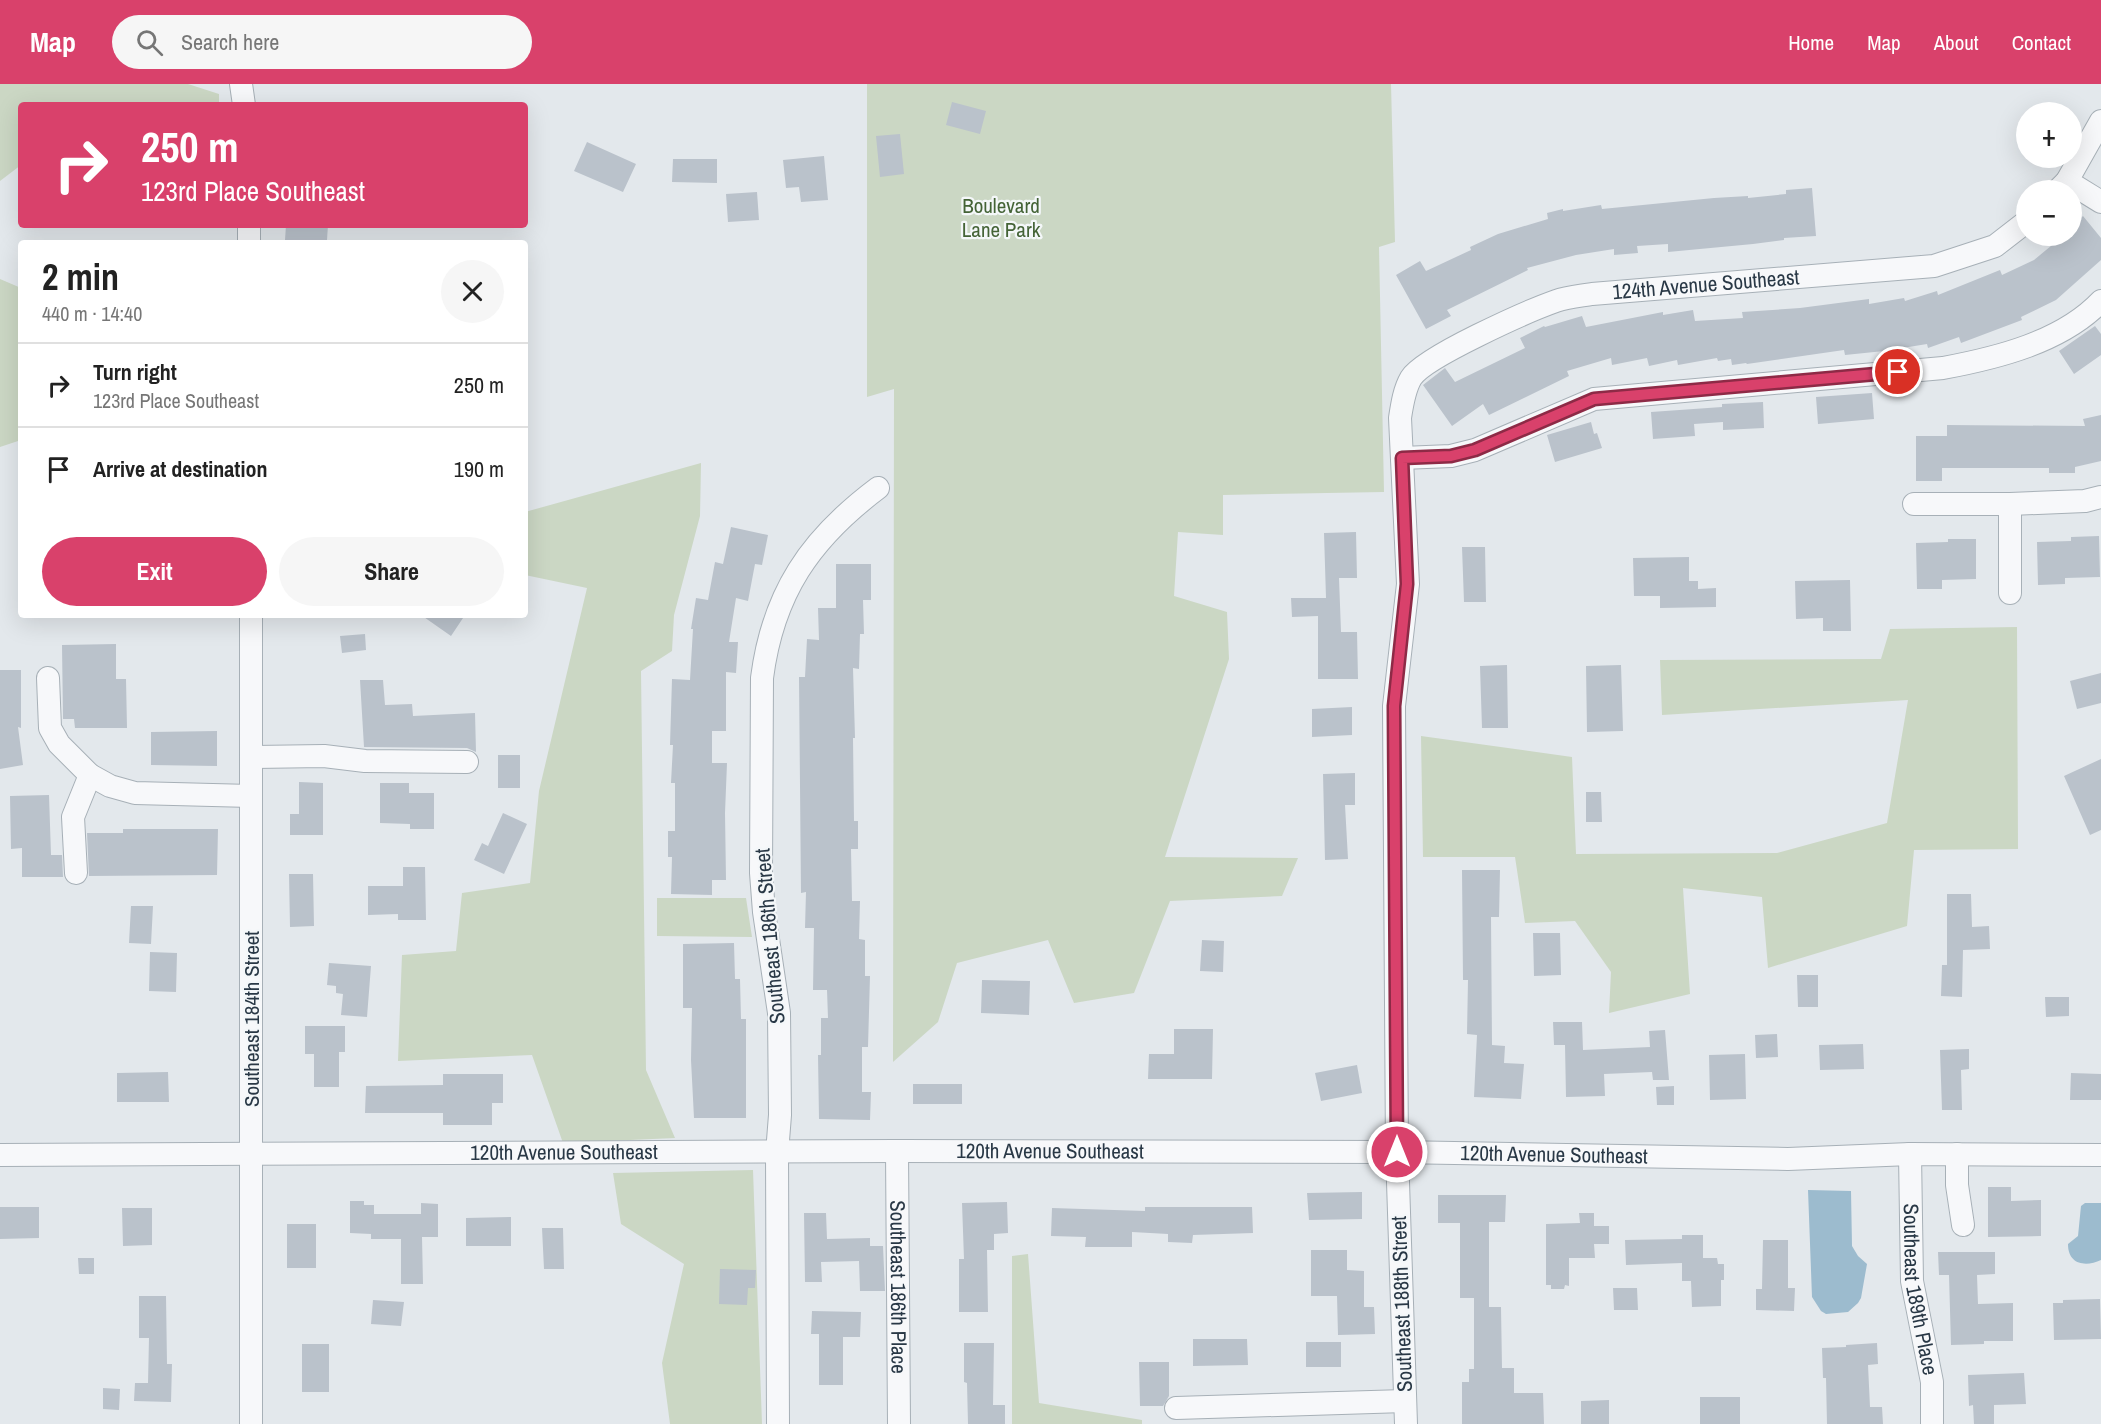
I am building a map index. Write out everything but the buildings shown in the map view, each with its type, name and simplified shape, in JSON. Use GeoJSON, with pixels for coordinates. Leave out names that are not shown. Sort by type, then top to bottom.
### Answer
{"type":"FeatureCollection","features":[{"type":"Feature","properties":{"kind":"street"},"geometry":{"type":"LineString","coordinates":[[241,84],[244,102]]}},
{"type":"Feature","properties":{"kind":"street"},"geometry":{"type":"LineString","coordinates":[[2066,180],[2101,121]]}},
{"type":"Feature","properties":{"kind":"street"},"geometry":{"type":"LineString","coordinates":[[2082,194],[2101,202]]}},
{"type":"Feature","properties":{"kind":"street","name":"124th Avenue Southeast"},"geometry":{"type":"LineString","coordinates":[[1405,393],[1411,378],[1422,366],[1510,320],[1558,300],[1592,294],[1934,266],[1995,246],[2016,230]]}},
{"type":"Feature","properties":{"kind":"street"},"geometry":{"type":"LineString","coordinates":[[1402,458],[1451,456],[1475,450],[1594,399],[1943,368],[1982,361],[2055,334],[2092,310],[2101,300]]}},
{"type":"Feature","properties":{"kind":"street","name":"Southeast 188th Street"},"geometry":{"type":"LineString","coordinates":[[1405,393],[1400,418],[1407,584],[1394,706],[1397,1152],[1406,1424]]}},
{"type":"Feature","properties":{"kind":"street","name":"Southeast 186th Street"},"geometry":{"type":"LineString","coordinates":[[778,1424],[779,1014],[764,912],[761,873],[762,678],[766,647],[776,613],[790,582],[821,538],[851,508],[878,488]]}},
{"type":"Feature","properties":{"kind":"street"},"geometry":{"type":"LineString","coordinates":[[1914,504],[2010,504],[2085,501],[2101,497]]}},
{"type":"Feature","properties":{"kind":"street"},"geometry":{"type":"LineString","coordinates":[[2010,504],[2010,593]]}},
{"type":"Feature","properties":{"kind":"street","name":"Southeast 184th Street"},"geometry":{"type":"LineString","coordinates":[[250,618],[251,1424]]}},
{"type":"Feature","properties":{"kind":"street"},"geometry":{"type":"LineString","coordinates":[[48,678],[50,728],[59,744],[90,775],[110,786],[135,793],[251,796]]}},
{"type":"Feature","properties":{"kind":"street"},"geometry":{"type":"LineString","coordinates":[[251,757],[324,756],[365,761],[467,762]]}},
{"type":"Feature","properties":{"kind":"street"},"geometry":{"type":"LineString","coordinates":[[76,873],[73,817],[90,775]]}},
{"type":"Feature","properties":{"kind":"street","name":"120th Avenue Southeast"},"geometry":{"type":"LineString","coordinates":[[0,1155],[897,1151],[1397,1152],[1788,1159],[1910,1154],[2101,1155]]}},
{"type":"Feature","properties":{"kind":"street","name":"Southeast 186th Place"},"geometry":{"type":"LineString","coordinates":[[897,1151],[898,1424]]}},
{"type":"Feature","properties":{"kind":"street","name":"Southeast 189th Place"},"geometry":{"type":"LineString","coordinates":[[1910,1154],[1912,1281],[1932,1382],[1932,1424]]}},
{"type":"Feature","properties":{"kind":"street"},"geometry":{"type":"LineString","coordinates":[[1957,1154],[1957,1185],[1963,1225]]}},
{"type":"Feature","properties":{"kind":"street"},"geometry":{"type":"LineString","coordinates":[[1176,1408],[1405,1401]]}},
{"type":"Feature","properties":{"kind":"green space"},"geometry":{"type":"Polygon","coordinates":[[[0,84],[188,84],[219,94],[219,102],[18,102],[18,167],[0,181],[0,84]]]}},
{"type":"Feature","properties":{"kind":"green space","name":"Boulevard Lane Park"},"geometry":{"type":"Polygon","coordinates":[[[867,84],[1391,84],[1395,242],[1379,247],[1384,492],[1223,495],[1223,535],[1178,532],[1174,596],[1227,612],[1229,659],[1165,857],[1298,858],[1282,896],[1170,901],[1134,993],[1074,1003],[1048,940],[957,963],[938,1022],[893,1062],[894,389],[867,397],[867,84]]]}},
{"type":"Feature","properties":{"kind":"green space"},"geometry":{"type":"Polygon","coordinates":[[[0,279],[18,287],[18,441],[0,447],[0,279]]]}},
{"type":"Feature","properties":{"kind":"green space"},"geometry":{"type":"Polygon","coordinates":[[[701,463],[700,516],[674,615],[672,651],[641,671],[646,1070],[675,1138],[563,1143],[532,1055],[398,1061],[402,955],[456,951],[462,893],[530,883],[539,791],[587,588],[528,576],[528,511],[701,463]]]}},
{"type":"Feature","properties":{"kind":"green space"},"geometry":{"type":"Polygon","coordinates":[[[2017,627],[2018,849],[1914,850],[1907,926],[1768,968],[1762,897],[1683,888],[1690,994],[1609,1013],[1611,972],[1575,921],[1525,923],[1515,857],[1423,857],[1421,736],[1572,757],[1576,854],[1777,853],[1887,823],[1908,700],[1662,715],[1660,660],[1881,659],[1890,629],[2017,627]]]}},
{"type":"Feature","properties":{"kind":"green space"},"geometry":{"type":"Polygon","coordinates":[[[657,898],[746,898],[752,937],[657,936],[657,898]]]}},
{"type":"Feature","properties":{"kind":"green space"},"geometry":{"type":"Polygon","coordinates":[[[753,1170],[762,1424],[670,1424],[662,1363],[684,1264],[621,1224],[613,1173],[753,1170]]]}},
{"type":"Feature","properties":{"kind":"green space"},"geometry":{"type":"Polygon","coordinates":[[[1028,1254],[1039,1403],[1142,1420],[1142,1424],[1012,1424],[1012,1256],[1028,1254]]]}},
{"type":"Feature","properties":{"kind":"water"},"geometry":{"type":"Polygon","coordinates":[[[1808,1190],[1851,1191],[1852,1246],[1867,1264],[1861,1298],[1848,1312],[1826,1314],[1821,1311],[1812,1297],[1808,1190]]]}},
{"type":"Feature","properties":{"kind":"water"},"geometry":{"type":"Polygon","coordinates":[[[2085,1203],[2101,1203],[2101,1260],[2084,1264],[2074,1260],[2068,1244],[2078,1236],[2081,1206],[2085,1203]]]}},
{"type":"Feature","properties":{"kind":"route"},"geometry":{"type":"LineString","coordinates":[[1397,1152],[1394,706],[1407,584],[1402,458],[1451,456],[1475,450],[1594,399],[1898,372]]}}]}
